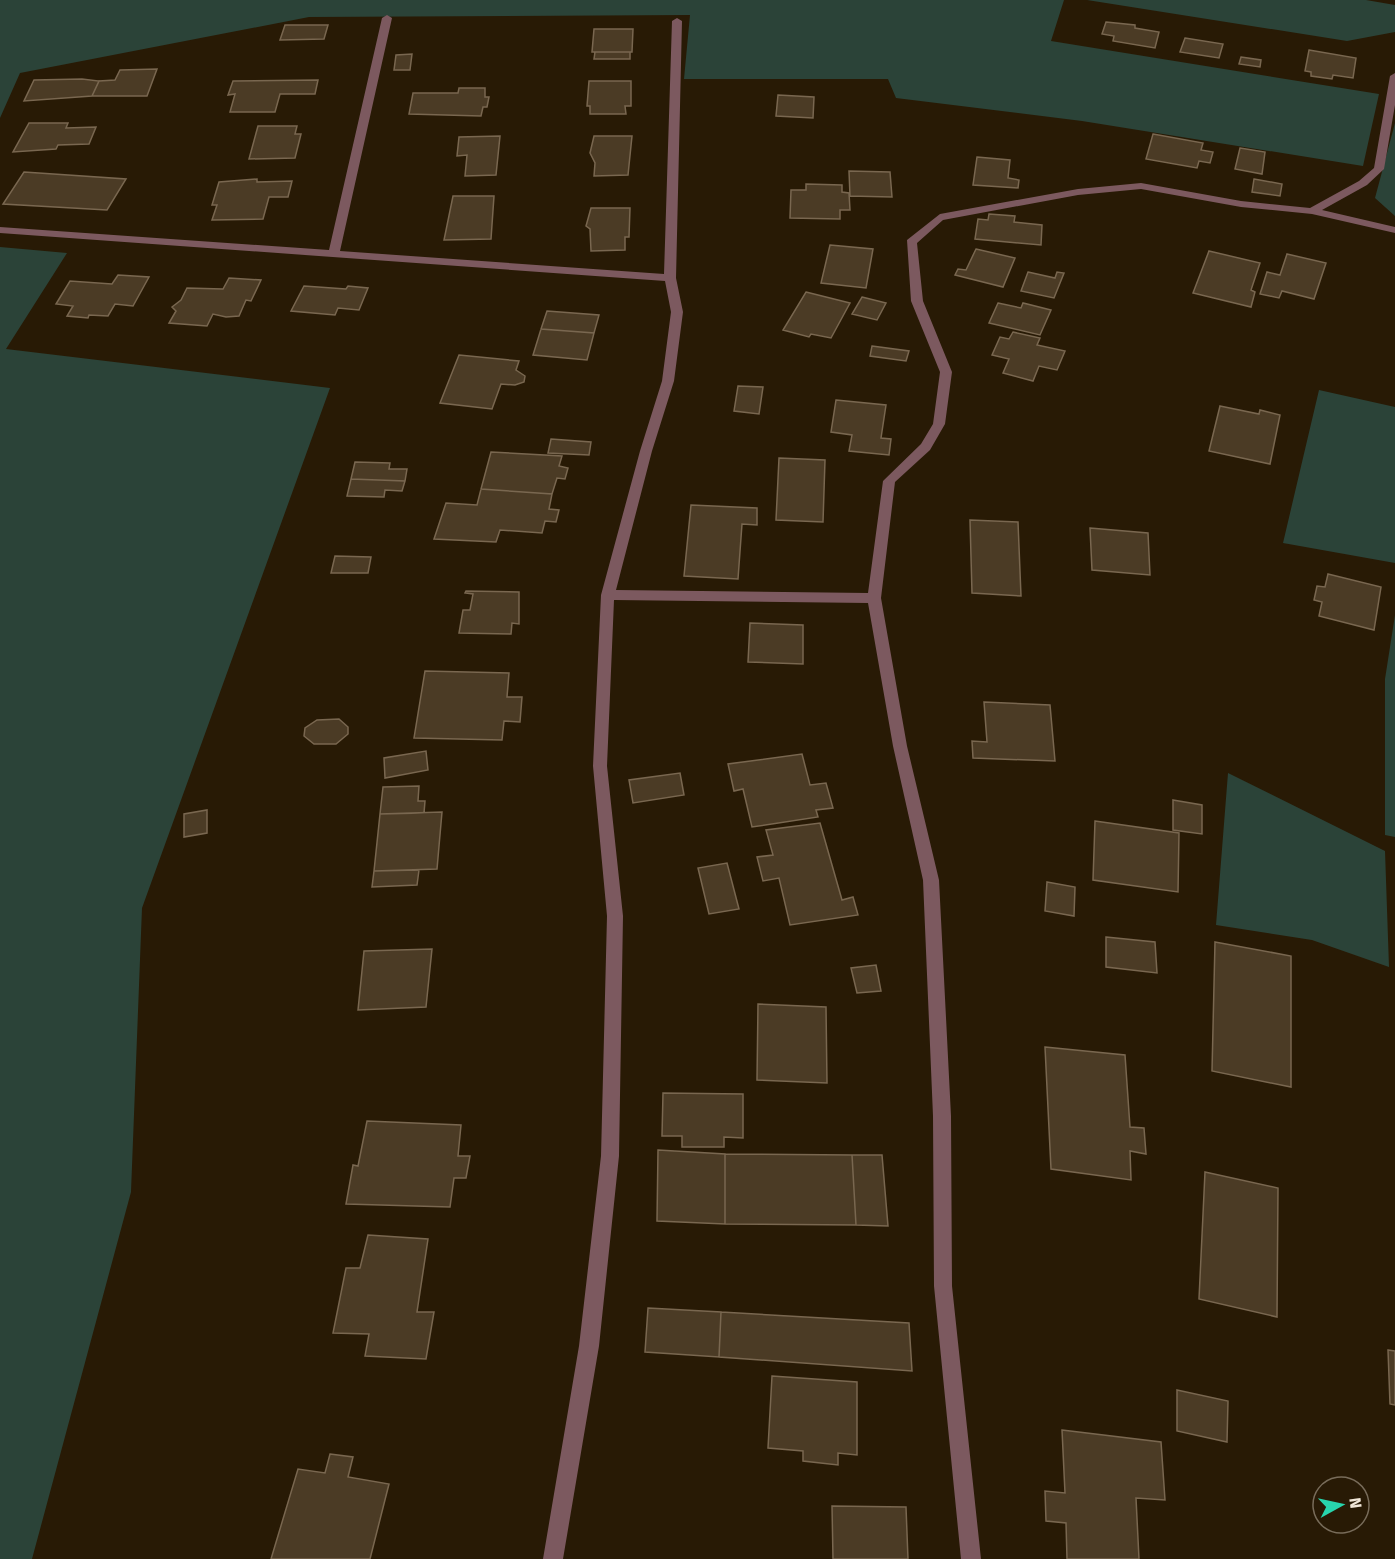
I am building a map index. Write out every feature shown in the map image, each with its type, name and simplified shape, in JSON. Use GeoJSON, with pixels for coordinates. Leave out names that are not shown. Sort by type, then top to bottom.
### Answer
{"type":"FeatureCollection","features":[{"type":"Feature","properties":{"kind":"street"},"geometry":{"type":"LineString","coordinates":[[334,253],[387,18]]}},
{"type":"Feature","properties":{"kind":"street"},"geometry":{"type":"LineString","coordinates":[[553,1559],[589,1346],[610,1156],[615,916],[600,766],[609,595],[646,452],[668,381],[676,312],[670,279],[677,21]]}},
{"type":"Feature","properties":{"kind":"street"},"geometry":{"type":"LineString","coordinates":[[1312,211],[1363,183],[1379,169],[1395,76]]}},
{"type":"Feature","properties":{"kind":"street"},"geometry":{"type":"LineString","coordinates":[[971,1559],[944,1286],[942,1116],[931,880],[900,746],[874,598],[889,481],[926,447],[939,424],[946,372],[917,301],[911,242],[940,217],[1078,192],[1141,186],[1242,204],[1312,211],[1395,230]]}},
{"type":"Feature","properties":{"kind":"street"},"geometry":{"type":"LineString","coordinates":[[0,230],[670,279]]}},
{"type":"Feature","properties":{"kind":"street"},"geometry":{"type":"LineString","coordinates":[[609,595],[874,598]]}},
{"type":"Feature","properties":{"kind":"green space"},"geometry":{"type":"Polygon","coordinates":[[[0,0],[1064,0],[1051,41],[1379,94],[1363,166],[1082,121],[896,98],[888,79],[684,79],[690,15],[309,17],[20,73],[0,118],[0,0]]]}},
{"type":"Feature","properties":{"kind":"green space"},"geometry":{"type":"Polygon","coordinates":[[[1087,0],[1366,0],[1395,5],[1395,32],[1347,41],[1087,0]]]}},
{"type":"Feature","properties":{"kind":"green space"},"geometry":{"type":"Polygon","coordinates":[[[1395,123],[1395,216],[1375,198],[1395,123]]]}},
{"type":"Feature","properties":{"kind":"green space"},"geometry":{"type":"Polygon","coordinates":[[[0,247],[67,253],[6,349],[330,388],[142,908],[131,1192],[32,1559],[0,1559],[0,247]]]}},
{"type":"Feature","properties":{"kind":"green space"},"geometry":{"type":"Polygon","coordinates":[[[1319,390],[1395,407],[1395,563],[1283,543],[1319,390]]]}},
{"type":"Feature","properties":{"kind":"green space"},"geometry":{"type":"Polygon","coordinates":[[[1395,615],[1395,837],[1385,835],[1385,679],[1395,615]]]}},
{"type":"Feature","properties":{"kind":"green space"},"geometry":{"type":"Polygon","coordinates":[[[1228,773],[1385,851],[1389,967],[1312,940],[1216,925],[1228,773]]]}},
{"type":"Feature","properties":{"kind":"building"},"geometry":{"type":"Polygon","coordinates":[[[1106,22],[1135,25],[1135,28],[1159,32],[1155,48],[1113,41],[1114,36],[1102,34],[1106,22]]]}},
{"type":"Feature","properties":{"kind":"building"},"geometry":{"type":"Polygon","coordinates":[[[285,25],[328,25],[324,39],[280,40],[285,25]]]}},
{"type":"Feature","properties":{"kind":"building"},"geometry":{"type":"Polygon","coordinates":[[[594,29],[633,29],[632,52],[592,52],[594,29]]]}},
{"type":"Feature","properties":{"kind":"building"},"geometry":{"type":"Polygon","coordinates":[[[1185,38],[1223,44],[1219,58],[1180,52],[1185,38]]]}},
{"type":"Feature","properties":{"kind":"building"},"geometry":{"type":"Polygon","coordinates":[[[1309,50],[1356,58],[1353,78],[1333,75],[1332,79],[1311,76],[1311,72],[1305,71],[1309,50]]]}},
{"type":"Feature","properties":{"kind":"building"},"geometry":{"type":"Polygon","coordinates":[[[595,52],[630,52],[630,59],[594,59],[595,52]]]}},
{"type":"Feature","properties":{"kind":"building"},"geometry":{"type":"Polygon","coordinates":[[[412,54],[410,70],[394,70],[396,55],[412,54]]]}},
{"type":"Feature","properties":{"kind":"building"},"geometry":{"type":"Polygon","coordinates":[[[1241,57],[1261,60],[1260,67],[1239,64],[1241,57]]]}},
{"type":"Feature","properties":{"kind":"building"},"geometry":{"type":"Polygon","coordinates":[[[157,69],[147,96],[92,96],[99,81],[115,80],[120,70],[157,69]]]}},
{"type":"Feature","properties":{"kind":"building"},"geometry":{"type":"Polygon","coordinates":[[[34,80],[99,81],[92,96],[24,101],[34,80]]]}},
{"type":"Feature","properties":{"kind":"building"},"geometry":{"type":"Polygon","coordinates":[[[318,80],[315,94],[280,94],[275,112],[230,112],[235,94],[228,95],[233,81],[318,80]]]}},
{"type":"Feature","properties":{"kind":"building"},"geometry":{"type":"Polygon","coordinates":[[[589,81],[631,81],[631,106],[625,106],[626,114],[590,114],[590,106],[587,106],[589,81]]]}},
{"type":"Feature","properties":{"kind":"building"},"geometry":{"type":"Polygon","coordinates":[[[459,88],[485,88],[485,97],[489,97],[487,107],[483,107],[481,116],[409,114],[413,93],[458,93],[459,88]]]}},
{"type":"Feature","properties":{"kind":"building"},"geometry":{"type":"Polygon","coordinates":[[[778,95],[814,97],[813,118],[776,116],[778,95]]]}},
{"type":"Feature","properties":{"kind":"building"},"geometry":{"type":"Polygon","coordinates":[[[29,123],[68,123],[66,128],[96,127],[89,144],[58,145],[56,149],[13,152],[29,123]]]}},
{"type":"Feature","properties":{"kind":"building"},"geometry":{"type":"Polygon","coordinates":[[[258,126],[297,126],[295,134],[301,134],[295,158],[249,159],[258,126]]]}},
{"type":"Feature","properties":{"kind":"building"},"geometry":{"type":"Polygon","coordinates":[[[1153,134],[1203,143],[1201,150],[1213,152],[1210,163],[1199,161],[1197,168],[1146,159],[1153,134]]]}},
{"type":"Feature","properties":{"kind":"building"},"geometry":{"type":"Polygon","coordinates":[[[500,136],[496,175],[465,176],[467,155],[457,156],[459,137],[500,136]]]}},
{"type":"Feature","properties":{"kind":"building"},"geometry":{"type":"Polygon","coordinates":[[[594,136],[632,136],[628,175],[594,176],[595,163],[590,153],[594,136]]]}},
{"type":"Feature","properties":{"kind":"building"},"geometry":{"type":"Polygon","coordinates":[[[1240,148],[1265,152],[1262,174],[1235,169],[1240,148]]]}},
{"type":"Feature","properties":{"kind":"building"},"geometry":{"type":"Polygon","coordinates":[[[977,157],[1010,160],[1008,178],[1019,180],[1018,188],[973,185],[977,157]]]}},
{"type":"Feature","properties":{"kind":"building"},"geometry":{"type":"Polygon","coordinates":[[[849,171],[890,172],[892,197],[850,196],[849,171]]]}},
{"type":"Feature","properties":{"kind":"building"},"geometry":{"type":"Polygon","coordinates":[[[24,172],[126,179],[107,210],[3,204],[24,172]]]}},
{"type":"Feature","properties":{"kind":"building"},"geometry":{"type":"Polygon","coordinates":[[[257,179],[257,182],[292,181],[288,197],[269,197],[263,219],[212,220],[217,205],[212,205],[219,182],[257,179]]]}},
{"type":"Feature","properties":{"kind":"building"},"geometry":{"type":"Polygon","coordinates":[[[1254,179],[1282,184],[1280,196],[1252,192],[1254,179]]]}},
{"type":"Feature","properties":{"kind":"building"},"geometry":{"type":"Polygon","coordinates":[[[806,184],[842,185],[842,192],[849,193],[850,210],[840,210],[840,219],[790,218],[791,190],[806,190],[806,184]]]}},
{"type":"Feature","properties":{"kind":"building"},"geometry":{"type":"Polygon","coordinates":[[[453,196],[494,196],[491,239],[444,240],[453,196]]]}},
{"type":"Feature","properties":{"kind":"building"},"geometry":{"type":"Polygon","coordinates":[[[591,208],[630,208],[629,237],[625,237],[625,250],[591,251],[590,229],[586,226],[591,208]]]}},
{"type":"Feature","properties":{"kind":"building"},"geometry":{"type":"Polygon","coordinates":[[[989,214],[1015,216],[1014,222],[1042,225],[1041,245],[975,239],[978,219],[988,220],[989,214]]]}},
{"type":"Feature","properties":{"kind":"building"},"geometry":{"type":"Polygon","coordinates":[[[830,245],[873,249],[866,288],[821,283],[830,245]]]}},
{"type":"Feature","properties":{"kind":"building"},"geometry":{"type":"Polygon","coordinates":[[[976,249],[1015,258],[1003,287],[955,275],[958,269],[966,270],[976,249]]]}},
{"type":"Feature","properties":{"kind":"building"},"geometry":{"type":"Polygon","coordinates":[[[1209,251],[1260,263],[1251,290],[1255,292],[1251,307],[1193,293],[1209,251]]]}},
{"type":"Feature","properties":{"kind":"building"},"geometry":{"type":"Polygon","coordinates":[[[1287,254],[1326,263],[1314,299],[1282,291],[1279,298],[1260,294],[1267,272],[1280,275],[1287,254]]]}},
{"type":"Feature","properties":{"kind":"building"},"geometry":{"type":"Polygon","coordinates":[[[1028,272],[1055,278],[1057,272],[1064,273],[1054,298],[1021,291],[1028,272]]]}},
{"type":"Feature","properties":{"kind":"building"},"geometry":{"type":"Polygon","coordinates":[[[118,275],[149,277],[133,306],[115,304],[108,316],[89,315],[88,318],[67,316],[73,306],[56,304],[70,281],[112,284],[118,275]]]}},
{"type":"Feature","properties":{"kind":"building"},"geometry":{"type":"Polygon","coordinates":[[[229,278],[261,280],[251,301],[246,300],[239,316],[226,317],[213,314],[207,326],[169,323],[176,311],[172,307],[181,300],[187,288],[223,289],[229,278]]]}},
{"type":"Feature","properties":{"kind":"building"},"geometry":{"type":"Polygon","coordinates":[[[304,286],[368,288],[359,310],[338,308],[335,315],[291,311],[304,286]]]}},
{"type":"Feature","properties":{"kind":"building"},"geometry":{"type":"Polygon","coordinates":[[[806,292],[850,303],[831,338],[811,334],[809,337],[783,330],[806,292]]]}},
{"type":"Feature","properties":{"kind":"building"},"geometry":{"type":"Polygon","coordinates":[[[862,297],[886,303],[877,320],[852,314],[862,297]]]}},
{"type":"Feature","properties":{"kind":"building"},"geometry":{"type":"Polygon","coordinates":[[[998,303],[1021,308],[1023,303],[1051,310],[1040,335],[989,323],[998,303]]]}},
{"type":"Feature","properties":{"kind":"building"},"geometry":{"type":"Polygon","coordinates":[[[547,311],[599,315],[594,333],[541,329],[547,311]]]}},
{"type":"Feature","properties":{"kind":"building"},"geometry":{"type":"Polygon","coordinates":[[[541,329],[594,333],[587,360],[533,355],[541,329]]]}},
{"type":"Feature","properties":{"kind":"building"},"geometry":{"type":"Polygon","coordinates":[[[1013,332],[1040,338],[1037,345],[1065,351],[1057,370],[1039,366],[1033,381],[1003,373],[1009,359],[992,355],[1000,337],[1009,339],[1013,332]]]}},
{"type":"Feature","properties":{"kind":"building"},"geometry":{"type":"Polygon","coordinates":[[[872,346],[909,351],[906,361],[870,356],[872,346]]]}},
{"type":"Feature","properties":{"kind":"building"},"geometry":{"type":"Polygon","coordinates":[[[459,355],[519,361],[516,370],[525,376],[524,382],[515,385],[501,384],[492,409],[440,403],[459,355]]]}},
{"type":"Feature","properties":{"kind":"building"},"geometry":{"type":"Polygon","coordinates":[[[738,386],[763,387],[759,414],[734,411],[738,386]]]}},
{"type":"Feature","properties":{"kind":"building"},"geometry":{"type":"Polygon","coordinates":[[[836,400],[886,405],[881,438],[891,439],[889,455],[849,451],[852,435],[831,432],[836,400]]]}},
{"type":"Feature","properties":{"kind":"building"},"geometry":{"type":"Polygon","coordinates":[[[1220,406],[1259,414],[1260,410],[1280,415],[1270,464],[1209,451],[1220,406]]]}},
{"type":"Feature","properties":{"kind":"building"},"geometry":{"type":"Polygon","coordinates":[[[551,439],[591,442],[589,455],[548,453],[551,439]]]}},
{"type":"Feature","properties":{"kind":"building"},"geometry":{"type":"Polygon","coordinates":[[[491,452],[562,456],[559,466],[568,468],[565,479],[557,478],[552,494],[481,489],[491,452]]]}},
{"type":"Feature","properties":{"kind":"building"},"geometry":{"type":"Polygon","coordinates":[[[779,458],[825,460],[823,522],[776,520],[779,458]]]}},
{"type":"Feature","properties":{"kind":"building"},"geometry":{"type":"Polygon","coordinates":[[[355,462],[390,463],[389,469],[407,469],[405,481],[351,479],[355,462]]]}},
{"type":"Feature","properties":{"kind":"building"},"geometry":{"type":"Polygon","coordinates":[[[351,479],[405,481],[402,491],[385,490],[384,497],[347,496],[351,479]]]}},
{"type":"Feature","properties":{"kind":"building"},"geometry":{"type":"Polygon","coordinates":[[[481,489],[552,494],[549,509],[559,510],[556,522],[545,521],[542,533],[500,530],[496,542],[434,539],[446,503],[477,505],[481,489]]]}},
{"type":"Feature","properties":{"kind":"building"},"geometry":{"type":"Polygon","coordinates":[[[691,505],[757,508],[757,525],[742,524],[738,579],[684,576],[691,505]]]}},
{"type":"Feature","properties":{"kind":"building"},"geometry":{"type":"Polygon","coordinates":[[[970,520],[1018,522],[1021,596],[972,593],[970,520]]]}},
{"type":"Feature","properties":{"kind":"building"},"geometry":{"type":"Polygon","coordinates":[[[1090,528],[1148,533],[1150,575],[1092,570],[1090,528]]]}},
{"type":"Feature","properties":{"kind":"building"},"geometry":{"type":"Polygon","coordinates":[[[335,556],[371,557],[368,573],[331,573],[335,556]]]}},
{"type":"Feature","properties":{"kind":"building"},"geometry":{"type":"Polygon","coordinates":[[[1328,574],[1381,587],[1374,630],[1319,616],[1322,602],[1314,600],[1317,586],[1325,587],[1328,574]]]}},
{"type":"Feature","properties":{"kind":"building"},"geometry":{"type":"Polygon","coordinates":[[[466,591],[519,592],[519,624],[512,623],[511,634],[459,633],[463,610],[470,610],[473,594],[465,593],[466,591]]]}},
{"type":"Feature","properties":{"kind":"building"},"geometry":{"type":"Polygon","coordinates":[[[750,623],[803,625],[803,664],[748,662],[750,623]]]}},
{"type":"Feature","properties":{"kind":"building"},"geometry":{"type":"Polygon","coordinates":[[[425,671],[509,673],[507,697],[522,697],[520,722],[504,721],[502,740],[414,738],[425,671]]]}},
{"type":"Feature","properties":{"kind":"building"},"geometry":{"type":"Polygon","coordinates":[[[984,702],[1050,705],[1055,761],[973,758],[972,741],[987,742],[984,702]]]}},
{"type":"Feature","properties":{"kind":"building"},"geometry":{"type":"Polygon","coordinates":[[[339,719],[348,727],[348,734],[336,744],[314,744],[304,736],[305,728],[317,720],[339,719]]]}},
{"type":"Feature","properties":{"kind":"building"},"geometry":{"type":"Polygon","coordinates":[[[426,751],[428,770],[385,778],[384,758],[426,751]]]}},
{"type":"Feature","properties":{"kind":"building"},"geometry":{"type":"Polygon","coordinates":[[[802,754],[810,785],[826,783],[833,808],[816,810],[818,817],[752,827],[743,789],[734,791],[728,764],[802,754]]]}},
{"type":"Feature","properties":{"kind":"building"},"geometry":{"type":"Polygon","coordinates":[[[680,773],[684,795],[633,803],[629,780],[680,773]]]}},
{"type":"Feature","properties":{"kind":"building"},"geometry":{"type":"Polygon","coordinates":[[[419,786],[418,801],[425,801],[424,813],[380,814],[383,787],[419,786]]]}},
{"type":"Feature","properties":{"kind":"building"},"geometry":{"type":"Polygon","coordinates":[[[1173,800],[1202,805],[1202,834],[1173,830],[1173,800]]]}},
{"type":"Feature","properties":{"kind":"building"},"geometry":{"type":"Polygon","coordinates":[[[207,810],[207,833],[184,837],[184,814],[207,810]]]}},
{"type":"Feature","properties":{"kind":"building"},"geometry":{"type":"Polygon","coordinates":[[[442,812],[437,869],[374,871],[380,814],[442,812]]]}},
{"type":"Feature","properties":{"kind":"building"},"geometry":{"type":"Polygon","coordinates":[[[1095,821],[1179,833],[1178,892],[1093,880],[1095,821]]]}},
{"type":"Feature","properties":{"kind":"building"},"geometry":{"type":"Polygon","coordinates":[[[820,823],[842,900],[853,897],[858,915],[790,925],[779,878],[763,881],[757,857],[773,855],[766,830],[820,823]]]}},
{"type":"Feature","properties":{"kind":"building"},"geometry":{"type":"Polygon","coordinates":[[[727,863],[739,909],[709,914],[698,868],[727,863]]]}},
{"type":"Feature","properties":{"kind":"building"},"geometry":{"type":"Polygon","coordinates":[[[419,870],[417,885],[372,887],[374,871],[419,870]]]}},
{"type":"Feature","properties":{"kind":"building"},"geometry":{"type":"Polygon","coordinates":[[[1047,882],[1075,887],[1074,916],[1045,911],[1047,882]]]}},
{"type":"Feature","properties":{"kind":"building"},"geometry":{"type":"Polygon","coordinates":[[[1106,937],[1155,942],[1157,973],[1106,967],[1106,937]]]}},
{"type":"Feature","properties":{"kind":"building"},"geometry":{"type":"Polygon","coordinates":[[[1215,942],[1291,956],[1291,1087],[1212,1071],[1215,942]]]}},
{"type":"Feature","properties":{"kind":"building"},"geometry":{"type":"Polygon","coordinates":[[[432,949],[426,1007],[358,1010],[364,951],[432,949]]]}},
{"type":"Feature","properties":{"kind":"building"},"geometry":{"type":"Polygon","coordinates":[[[876,965],[881,991],[857,993],[851,968],[876,965]]]}},
{"type":"Feature","properties":{"kind":"building"},"geometry":{"type":"Polygon","coordinates":[[[758,1004],[826,1007],[827,1083],[757,1080],[758,1004]]]}},
{"type":"Feature","properties":{"kind":"building"},"geometry":{"type":"Polygon","coordinates":[[[1045,1047],[1125,1055],[1130,1127],[1144,1128],[1146,1154],[1130,1151],[1131,1180],[1051,1169],[1045,1047]]]}},
{"type":"Feature","properties":{"kind":"building"},"geometry":{"type":"Polygon","coordinates":[[[663,1093],[743,1094],[743,1138],[724,1137],[724,1147],[682,1147],[682,1136],[662,1136],[663,1093]]]}},
{"type":"Feature","properties":{"kind":"building"},"geometry":{"type":"Polygon","coordinates":[[[367,1121],[461,1125],[458,1156],[470,1156],[466,1178],[454,1178],[450,1207],[346,1204],[353,1165],[358,1166],[367,1121]]]}},
{"type":"Feature","properties":{"kind":"building"},"geometry":{"type":"Polygon","coordinates":[[[658,1150],[725,1154],[725,1224],[657,1221],[658,1150]]]}},
{"type":"Feature","properties":{"kind":"building"},"geometry":{"type":"Polygon","coordinates":[[[725,1154],[852,1155],[856,1225],[725,1224],[725,1154]]]}},
{"type":"Feature","properties":{"kind":"building"},"geometry":{"type":"Polygon","coordinates":[[[852,1155],[882,1155],[888,1226],[856,1225],[852,1155]]]}},
{"type":"Feature","properties":{"kind":"building"},"geometry":{"type":"Polygon","coordinates":[[[1205,1172],[1278,1188],[1277,1317],[1199,1299],[1205,1172]]]}},
{"type":"Feature","properties":{"kind":"building"},"geometry":{"type":"Polygon","coordinates":[[[368,1235],[428,1239],[417,1312],[434,1312],[426,1359],[365,1356],[369,1334],[333,1333],[346,1268],[360,1268],[368,1235]]]}},
{"type":"Feature","properties":{"kind":"building"},"geometry":{"type":"Polygon","coordinates":[[[648,1308],[721,1312],[719,1357],[645,1352],[648,1308]]]}},
{"type":"Feature","properties":{"kind":"building"},"geometry":{"type":"Polygon","coordinates":[[[721,1312],[909,1323],[912,1371],[719,1357],[721,1312]]]}},
{"type":"Feature","properties":{"kind":"building"},"geometry":{"type":"Polygon","coordinates":[[[1388,1350],[1395,1351],[1395,1405],[1390,1404],[1388,1350]]]}},
{"type":"Feature","properties":{"kind":"building"},"geometry":{"type":"Polygon","coordinates":[[[772,1376],[857,1382],[857,1455],[838,1453],[838,1465],[803,1461],[803,1451],[768,1448],[772,1376]]]}},
{"type":"Feature","properties":{"kind":"building"},"geometry":{"type":"Polygon","coordinates":[[[1177,1390],[1228,1401],[1227,1442],[1177,1431],[1177,1390]]]}},
{"type":"Feature","properties":{"kind":"building"},"geometry":{"type":"Polygon","coordinates":[[[1062,1430],[1161,1442],[1165,1500],[1136,1498],[1139,1559],[1067,1559],[1066,1523],[1046,1521],[1045,1491],[1065,1493],[1062,1430]]]}},
{"type":"Feature","properties":{"kind":"building"},"geometry":{"type":"Polygon","coordinates":[[[330,1454],[353,1457],[348,1477],[389,1484],[370,1559],[271,1559],[298,1469],[325,1473],[330,1454]]]}},
{"type":"Feature","properties":{"kind":"building"},"geometry":{"type":"Polygon","coordinates":[[[832,1506],[906,1507],[908,1559],[833,1559],[832,1506]]]}}]}
